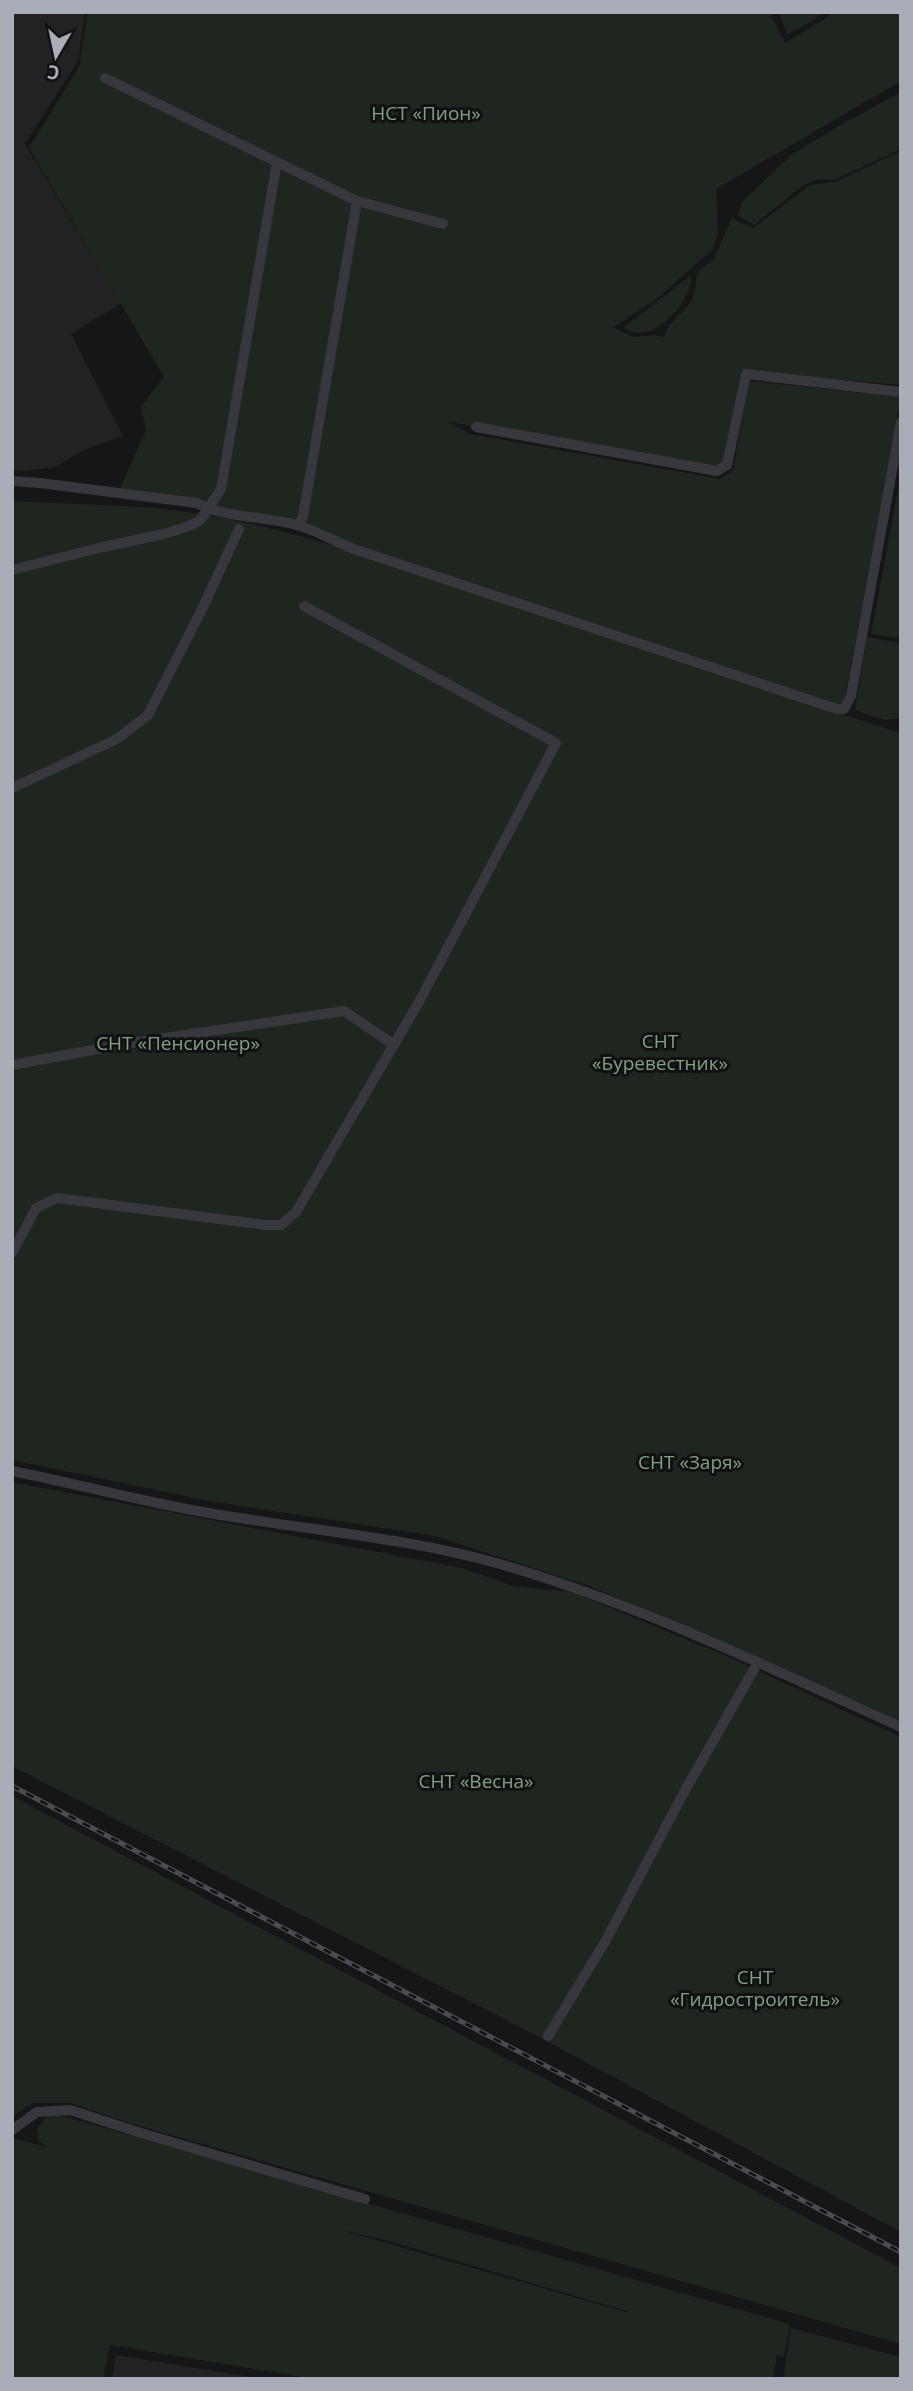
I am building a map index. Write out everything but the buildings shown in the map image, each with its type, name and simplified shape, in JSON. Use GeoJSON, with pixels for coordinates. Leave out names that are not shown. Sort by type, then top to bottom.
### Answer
{"type":"FeatureCollection","features":[{"type":"Feature","properties":{"kind":"street"},"geometry":{"type":"LineString","coordinates":[[105,78],[358,201],[443,223]]}},
{"type":"Feature","properties":{"kind":"street"},"geometry":{"type":"LineString","coordinates":[[12,570],[192,526],[208,509],[221,489],[278,162]]}},
{"type":"Feature","properties":{"kind":"street"},"geometry":{"type":"LineString","coordinates":[[299,525],[303,516],[358,201]]}},
{"type":"Feature","properties":{"kind":"street"},"geometry":{"type":"LineString","coordinates":[[476,427],[717,471],[727,464],[746,374],[901,392]]}},
{"type":"Feature","properties":{"kind":"street"},"geometry":{"type":"LineString","coordinates":[[12,481],[197,503],[208,509],[243,518],[299,525],[351,548],[837,709],[844,709],[851,696],[901,422]]}},
{"type":"Feature","properties":{"kind":"street"},"geometry":{"type":"LineString","coordinates":[[12,789],[117,739],[148,715],[209,597],[239,528]]}},
{"type":"Feature","properties":{"kind":"street"},"geometry":{"type":"LineString","coordinates":[[12,1253],[17,1232],[36,1208],[57,1198],[265,1225],[281,1225],[296,1212],[394,1045],[556,743],[304,606]]}},
{"type":"Feature","properties":{"kind":"street"},"geometry":{"type":"LineString","coordinates":[[12,1065],[120,1045],[344,1012],[394,1045]]}},
{"type":"Feature","properties":{"kind":"street"},"geometry":{"type":"LineString","coordinates":[[12,1471],[206,1513],[434,1548],[499,1564],[587,1592],[758,1662],[901,1727]]}},
{"type":"Feature","properties":{"kind":"street"},"geometry":{"type":"LineString","coordinates":[[548,2036],[606,1940],[683,1794],[758,1662]]}},
{"type":"Feature","properties":{"kind":"street"},"geometry":{"type":"LineString","coordinates":[[12,2130],[37,2112],[70,2110],[365,2199]]}},
{"type":"Feature","properties":{"kind":"shaded area"},"geometry":{"type":"Polygon","coordinates":[[[12,12],[85,12],[78,61],[25,144],[121,303],[71,334],[123,436],[85,449],[56,467],[24,471],[12,470],[12,12]]]}},
{"type":"Feature","properties":{"kind":"shaded area"},"geometry":{"type":"Polygon","coordinates":[[[116,2355],[263,2379],[112,2379],[116,2355]]]}},
{"type":"Feature","properties":{"kind":"green space","name":"НСТ «Пион»"},"geometry":{"type":"Polygon","coordinates":[[[88,12],[769,12],[785,43],[836,12],[898,12],[901,15],[901,81],[716,189],[718,232],[713,249],[657,299],[614,327],[633,337],[664,337],[669,325],[691,301],[697,273],[713,260],[732,218],[753,228],[810,185],[835,182],[901,151],[901,385],[741,371],[724,462],[715,467],[448,422],[470,434],[720,479],[733,470],[749,381],[901,397],[844,702],[837,706],[353,544],[287,517],[223,510],[120,488],[146,430],[141,406],[164,377],[29,148],[79,66],[88,12]]]}},
{"type":"Feature","properties":{"kind":"green space"},"geometry":{"type":"Polygon","coordinates":[[[779,12],[824,12],[787,34],[779,12]]]}},
{"type":"Feature","properties":{"kind":"green space"},"geometry":{"type":"Polygon","coordinates":[[[901,92],[901,149],[834,180],[819,179],[802,186],[754,225],[738,216],[742,202],[791,155],[901,92]]]}},
{"type":"Feature","properties":{"kind":"green space"},"geometry":{"type":"Polygon","coordinates":[[[691,275],[687,294],[667,321],[648,331],[637,333],[623,328],[691,275]]]}},
{"type":"Feature","properties":{"kind":"green space"},"geometry":{"type":"Polygon","coordinates":[[[901,474],[901,638],[871,634],[901,474]]]}},
{"type":"Feature","properties":{"kind":"green space"},"geometry":{"type":"Polygon","coordinates":[[[12,501],[184,511],[250,523],[332,545],[901,733],[901,1721],[589,1586],[435,1536],[209,1501],[12,1460],[12,501]]]}},
{"type":"Feature","properties":{"kind":"green space"},"geometry":{"type":"Polygon","coordinates":[[[867,637],[901,643],[901,718],[884,720],[855,710],[867,637]]]}},
{"type":"Feature","properties":{"kind":"green space","name":"СНТ «Весна»"},"geometry":{"type":"Polygon","coordinates":[[[12,1482],[462,1568],[513,1586],[572,1592],[731,1658],[901,1737],[901,2232],[537,2036],[12,1766],[12,1482]]]}},
{"type":"Feature","properties":{"kind":"green space"},"geometry":{"type":"Polygon","coordinates":[[[12,1796],[901,2268],[901,2344],[126,2122],[71,2103],[33,2103],[12,2116],[12,1796]]]}},
{"type":"Feature","properties":{"kind":"green space"},"geometry":{"type":"Polygon","coordinates":[[[59,2115],[790,2324],[784,2357],[777,2355],[773,2379],[314,2379],[110,2345],[103,2379],[12,2379],[12,2138],[48,2147],[39,2142],[37,2129],[46,2116],[59,2115]],[[338,2229],[630,2312],[392,2242],[338,2229]]]}},
{"type":"Feature","properties":{"kind":"green space"},"geometry":{"type":"Polygon","coordinates":[[[791,2328],[901,2357],[901,2379],[783,2379],[791,2328]]]}},
{"type":"Feature","properties":{"kind":"railway"},"geometry":{"type":"LineString","coordinates":[[12,1786],[901,2252]]}},
{"type":"Feature","properties":{"kind":"park label","name":"СНТ «Пенсионер»"},"geometry":{"type":"Point","coordinates":[178,1043]}},
{"type":"Feature","properties":{"kind":"park label","name":"СНТ «Буревестник»"},"geometry":{"type":"Point","coordinates":[660,1052]}},
{"type":"Feature","properties":{"kind":"park label","name":"СНТ «Заря»"},"geometry":{"type":"Point","coordinates":[690,1462]}},
{"type":"Feature","properties":{"kind":"park label","name":"СНТ «Гидростроитель»"},"geometry":{"type":"Point","coordinates":[755,1988]}}]}
